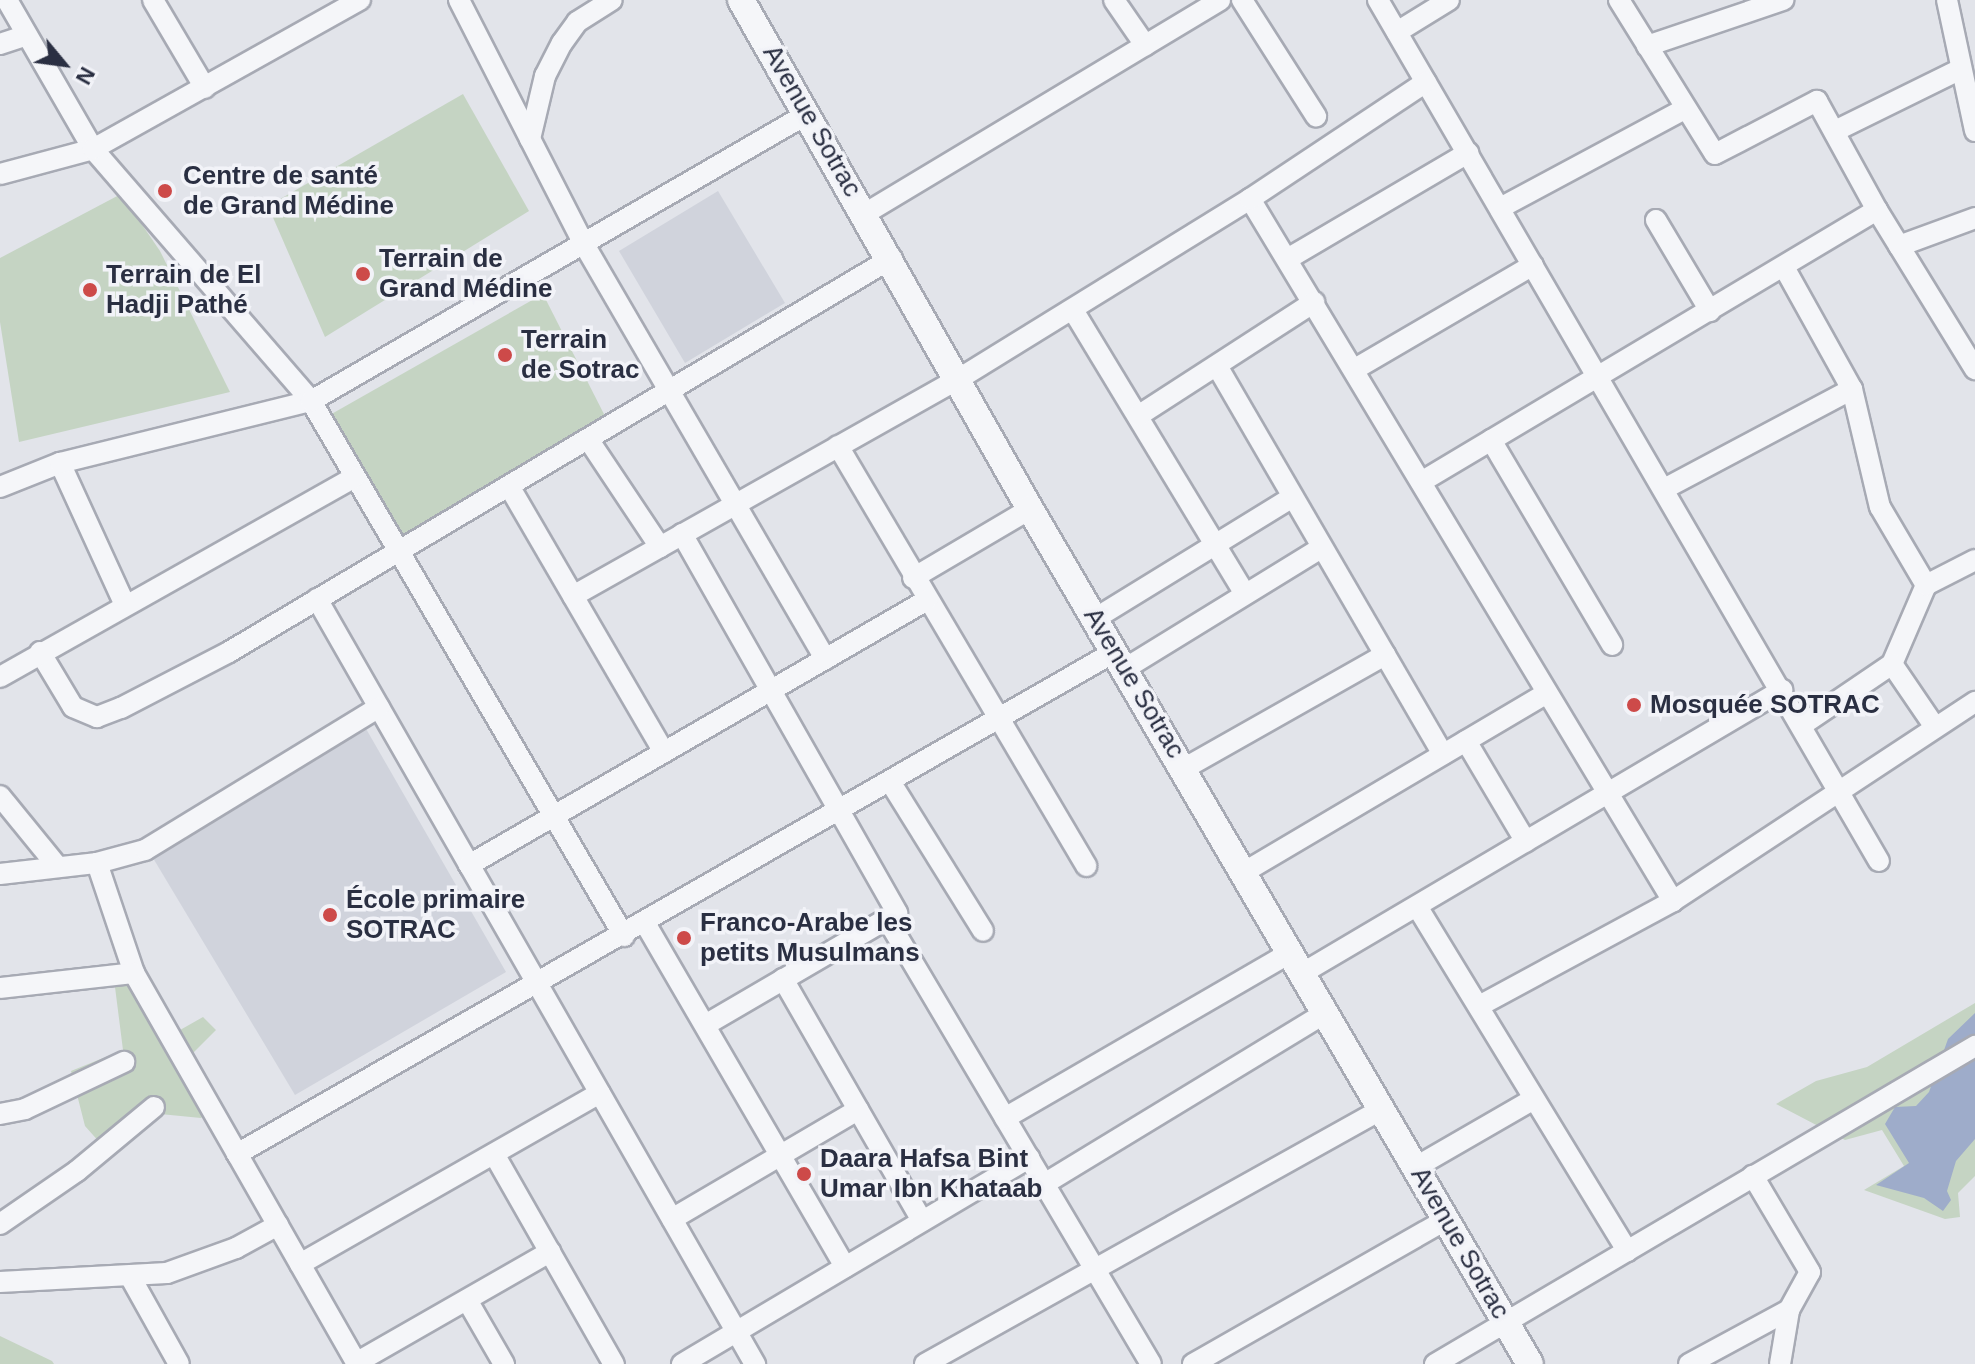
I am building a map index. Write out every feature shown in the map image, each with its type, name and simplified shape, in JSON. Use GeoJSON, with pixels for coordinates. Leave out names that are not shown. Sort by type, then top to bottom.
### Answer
{"type":"FeatureCollection","features":[{"type":"Feature","properties":{"kind":"street"},"geometry":{"type":"LineString","coordinates":[[7,0],[93,149],[311,401],[624,936]]}},
{"type":"Feature","properties":{"kind":"street"},"geometry":{"type":"LineString","coordinates":[[153,0],[205,88]]}},
{"type":"Feature","properties":{"kind":"street"},"geometry":{"type":"LineString","coordinates":[[0,174],[93,149],[360,0]]}},
{"type":"Feature","properties":{"kind":"street"},"geometry":{"type":"LineString","coordinates":[[459,0],[585,246],[825,659]]}},
{"type":"Feature","properties":{"kind":"street"},"geometry":{"type":"LineString","coordinates":[[530,139],[545,76],[562,43],[577,22],[612,0]]}},
{"type":"Feature","properties":{"kind":"street","name":"Avenue Sotrac"},"geometry":{"type":"LineString","coordinates":[[741,0],[892,258],[1030,509],[1246,871],[1324,1014],[1530,1364]]}},
{"type":"Feature","properties":{"kind":"street"},"geometry":{"type":"LineString","coordinates":[[1114,0],[1145,45]]}},
{"type":"Feature","properties":{"kind":"street"},"geometry":{"type":"LineString","coordinates":[[866,213],[1220,0]]}},
{"type":"Feature","properties":{"kind":"street"},"geometry":{"type":"LineString","coordinates":[[1242,0],[1316,116]]}},
{"type":"Feature","properties":{"kind":"street"},"geometry":{"type":"LineString","coordinates":[[1378,0],[1879,861]]}},
{"type":"Feature","properties":{"kind":"street"},"geometry":{"type":"LineString","coordinates":[[1397,32],[1449,0]]}},
{"type":"Feature","properties":{"kind":"street"},"geometry":{"type":"LineString","coordinates":[[1619,0],[1715,154],[1813,99],[1835,131],[1899,246],[1970,350],[1975,369]]}},
{"type":"Feature","properties":{"kind":"street"},"geometry":{"type":"LineString","coordinates":[[1647,46],[1783,0]]}},
{"type":"Feature","properties":{"kind":"street"},"geometry":{"type":"LineString","coordinates":[[1947,0],[1959,70],[1972,105],[1975,131]]}},
{"type":"Feature","properties":{"kind":"street"},"geometry":{"type":"LineString","coordinates":[[0,44],[27,35]]}},
{"type":"Feature","properties":{"kind":"street"},"geometry":{"type":"LineString","coordinates":[[1835,131],[1959,70]]}},
{"type":"Feature","properties":{"kind":"street"},"geometry":{"type":"LineString","coordinates":[[573,596],[957,380],[1250,199],[1426,82]]}},
{"type":"Feature","properties":{"kind":"street"},"geometry":{"type":"LineString","coordinates":[[1500,208],[1685,109]]}},
{"type":"Feature","properties":{"kind":"street"},"geometry":{"type":"LineString","coordinates":[[0,487],[60,463],[311,401],[585,246],[807,114]]}},
{"type":"Feature","properties":{"kind":"street"},"geometry":{"type":"LineString","coordinates":[[1289,258],[1468,153]]}},
{"type":"Feature","properties":{"kind":"street"},"geometry":{"type":"LineString","coordinates":[[1250,199],[1289,258],[1605,795],[1673,901]]}},
{"type":"Feature","properties":{"kind":"street"},"geometry":{"type":"LineString","coordinates":[[1421,482],[1877,210]]}},
{"type":"Feature","properties":{"kind":"street"},"geometry":{"type":"LineString","coordinates":[[1899,246],[1975,218]]}},
{"type":"Feature","properties":{"kind":"street"},"geometry":{"type":"LineString","coordinates":[[1656,220],[1710,311]]}},
{"type":"Feature","properties":{"kind":"street"},"geometry":{"type":"LineString","coordinates":[[40,652],[73,707],[97,717],[229,652],[892,258]]}},
{"type":"Feature","properties":{"kind":"street"},"geometry":{"type":"LineString","coordinates":[[1355,369],[1533,265]]}},
{"type":"Feature","properties":{"kind":"street"},"geometry":{"type":"LineString","coordinates":[[1784,267],[1852,389],[1880,507],[1926,585]]}},
{"type":"Feature","properties":{"kind":"street"},"geometry":{"type":"LineString","coordinates":[[1138,416],[1314,302]]}},
{"type":"Feature","properties":{"kind":"street"},"geometry":{"type":"LineString","coordinates":[[1073,310],[1245,594]]}},
{"type":"Feature","properties":{"kind":"street"},"geometry":{"type":"LineString","coordinates":[[1217,366],[1291,498],[1443,754]]}},
{"type":"Feature","properties":{"kind":"street"},"geometry":{"type":"LineString","coordinates":[[1664,489],[1852,389]]}},
{"type":"Feature","properties":{"kind":"street"},"geometry":{"type":"LineString","coordinates":[[588,439],[660,547]]}},
{"type":"Feature","properties":{"kind":"street"},"geometry":{"type":"LineString","coordinates":[[1491,440],[1612,645]]}},
{"type":"Feature","properties":{"kind":"street"},"geometry":{"type":"LineString","coordinates":[[838,446],[913,578],[1086,866]]}},
{"type":"Feature","properties":{"kind":"street"},"geometry":{"type":"LineString","coordinates":[[60,463],[124,603]]}},
{"type":"Feature","properties":{"kind":"street"},"geometry":{"type":"LineString","coordinates":[[3,668],[40,652],[355,477]]}},
{"type":"Feature","properties":{"kind":"street"},"geometry":{"type":"LineString","coordinates":[[509,486],[664,752]]}},
{"type":"Feature","properties":{"kind":"street"},"geometry":{"type":"LineString","coordinates":[[1096,618],[1291,498]]}},
{"type":"Feature","properties":{"kind":"street"},"geometry":{"type":"LineString","coordinates":[[913,578],[1030,509]]}},
{"type":"Feature","properties":{"kind":"street"},"geometry":{"type":"LineString","coordinates":[[682,534],[897,913],[705,1025]]}},
{"type":"Feature","properties":{"kind":"street"},"geometry":{"type":"LineString","coordinates":[[237,1154],[624,936],[998,719],[1245,594],[1321,548]]}},
{"type":"Feature","properties":{"kind":"street"},"geometry":{"type":"LineString","coordinates":[[1802,725],[1892,664],[1926,585],[1975,560]]}},
{"type":"Feature","properties":{"kind":"street"},"geometry":{"type":"LineString","coordinates":[[317,599],[755,1364]]}},
{"type":"Feature","properties":{"kind":"street"},"geometry":{"type":"LineString","coordinates":[[469,865],[927,600]]}},
{"type":"Feature","properties":{"kind":"street"},"geometry":{"type":"LineString","coordinates":[[1185,768],[1385,655]]}},
{"type":"Feature","properties":{"kind":"street"},"geometry":{"type":"LineString","coordinates":[[1892,664],[1935,727]]}},
{"type":"Feature","properties":{"kind":"street"},"geometry":{"type":"LineString","coordinates":[[1005,1118],[1296,964],[1418,908],[1782,690]]}},
{"type":"Feature","properties":{"kind":"street"},"geometry":{"type":"LineString","coordinates":[[1246,871],[1545,694]]}},
{"type":"Feature","properties":{"kind":"street"},"geometry":{"type":"LineString","coordinates":[[1479,1006],[1673,901],[1975,702]]}},
{"type":"Feature","properties":{"kind":"street"},"geometry":{"type":"LineString","coordinates":[[0,874],[97,863],[145,850],[379,707]]}},
{"type":"Feature","properties":{"kind":"street"},"geometry":{"type":"LineString","coordinates":[[1466,741],[1526,842]]}},
{"type":"Feature","properties":{"kind":"street"},"geometry":{"type":"LineString","coordinates":[[891,783],[983,931]]}},
{"type":"Feature","properties":{"kind":"street"},"geometry":{"type":"LineString","coordinates":[[0,796],[57,866]]}},
{"type":"Feature","properties":{"kind":"street"},"geometry":{"type":"LineString","coordinates":[[97,863],[134,973],[356,1364],[550,1252]]}},
{"type":"Feature","properties":{"kind":"street"},"geometry":{"type":"LineString","coordinates":[[1418,908],[1627,1251]]}},
{"type":"Feature","properties":{"kind":"street"},"geometry":{"type":"LineString","coordinates":[[887,919],[1151,1364]]}},
{"type":"Feature","properties":{"kind":"street"},"geometry":{"type":"LineString","coordinates":[[645,923],[845,1267]]}},
{"type":"Feature","properties":{"kind":"street"},"geometry":{"type":"LineString","coordinates":[[0,988],[134,973]]}},
{"type":"Feature","properties":{"kind":"street"},"geometry":{"type":"LineString","coordinates":[[783,979],[922,1221]]}},
{"type":"Feature","properties":{"kind":"street"},"geometry":{"type":"LineString","coordinates":[[1044,1184],[1324,1014]]}},
{"type":"Feature","properties":{"kind":"street"},"geometry":{"type":"LineString","coordinates":[[1435,1364],[1975,1046]]}},
{"type":"Feature","properties":{"kind":"street"},"geometry":{"type":"LineString","coordinates":[[0,1114],[25,1109],[124,1062]]}},
{"type":"Feature","properties":{"kind":"street"},"geometry":{"type":"LineString","coordinates":[[300,1264],[600,1093]]}},
{"type":"Feature","properties":{"kind":"street"},"geometry":{"type":"LineString","coordinates":[[1416,1167],[1534,1099]]}},
{"type":"Feature","properties":{"kind":"street"},"geometry":{"type":"LineString","coordinates":[[0,1224],[77,1171],[154,1107]]}},
{"type":"Feature","properties":{"kind":"street"},"geometry":{"type":"LineString","coordinates":[[925,1364],[1382,1109]]}},
{"type":"Feature","properties":{"kind":"street"},"geometry":{"type":"LineString","coordinates":[[672,1219],[858,1110]]}},
{"type":"Feature","properties":{"kind":"street"},"geometry":{"type":"LineString","coordinates":[[494,1154],[614,1364]]}},
{"type":"Feature","properties":{"kind":"street"},"geometry":{"type":"LineString","coordinates":[[682,1364],[1029,1158]]}},
{"type":"Feature","properties":{"kind":"street"},"geometry":{"type":"LineString","coordinates":[[1753,1176],[1810,1272],[1789,1310],[1780,1364]]}},
{"type":"Feature","properties":{"kind":"street"},"geometry":{"type":"LineString","coordinates":[[1193,1364],[1447,1219]]}},
{"type":"Feature","properties":{"kind":"street"},"geometry":{"type":"LineString","coordinates":[[0,1282],[131,1278],[167,1273],[210,1258],[278,1225]]}},
{"type":"Feature","properties":{"kind":"street"},"geometry":{"type":"LineString","coordinates":[[131,1278],[179,1364]]}},
{"type":"Feature","properties":{"kind":"street"},"geometry":{"type":"LineString","coordinates":[[467,1300],[504,1364]]}},
{"type":"Feature","properties":{"kind":"street"},"geometry":{"type":"LineString","coordinates":[[1689,1364],[1789,1310]]}},
{"type":"Feature","properties":{"kind":"shaded area"},"geometry":{"type":"Polygon","coordinates":[[[718,191],[785,303],[685,363],[619,251],[718,191]]]}},
{"type":"Feature","properties":{"kind":"shaded area","name":"École primaire SOTRAC"},"geometry":{"type":"Polygon","coordinates":[[[365,727],[506,972],[295,1095],[153,858],[365,727]]]}},
{"type":"Feature","properties":{"kind":"green space","name":"Terrain de Grand Médine"},"geometry":{"type":"Polygon","coordinates":[[[463,94],[529,211],[325,337],[268,206],[463,94]]]}},
{"type":"Feature","properties":{"kind":"green space","name":"Terrain de El Hadji Pathé"},"geometry":{"type":"Polygon","coordinates":[[[121,194],[160,251],[230,392],[19,442],[0,322],[0,258],[121,194]]]}},
{"type":"Feature","properties":{"kind":"green space","name":"Terrain de Sotrac"},"geometry":{"type":"Polygon","coordinates":[[[543,294],[609,424],[400,538],[328,416],[543,294]]]}},
{"type":"Feature","properties":{"kind":"green space"},"geometry":{"type":"Polygon","coordinates":[[[144,984],[173,1034],[203,1017],[216,1030],[191,1055],[213,1106],[201,1118],[160,1114],[109,1153],[85,1126],[71,1071],[123,1050],[115,987],[144,984]]]}},
{"type":"Feature","properties":{"kind":"green space"},"geometry":{"type":"Polygon","coordinates":[[[1975,1003],[1975,1176],[1958,1193],[1960,1217],[1945,1219],[1864,1190],[1904,1166],[1882,1130],[1845,1140],[1776,1104],[1816,1081],[1867,1067],[1975,1003]]]}},
{"type":"Feature","properties":{"kind":"green space"},"geometry":{"type":"Polygon","coordinates":[[[0,1336],[52,1361],[54,1364],[0,1364],[0,1336]]]}},
{"type":"Feature","properties":{"kind":"water"},"geometry":{"type":"Polygon","coordinates":[[[1975,1013],[1975,1139],[1956,1161],[1947,1191],[1951,1200],[1943,1211],[1924,1198],[1876,1185],[1909,1163],[1885,1124],[1895,1107],[1916,1106],[1929,1092],[1948,1039],[1975,1013]]]}},
{"type":"Feature","properties":{"kind":"place","name":"Centre de santé de Grand Médine"},"geometry":{"type":"Point","coordinates":[165,191]}},
{"type":"Feature","properties":{"kind":"place","name":"Terrain de Grand Médine"},"geometry":{"type":"Point","coordinates":[363,274]}},
{"type":"Feature","properties":{"kind":"place","name":"Terrain de El Hadji Pathé"},"geometry":{"type":"Point","coordinates":[90,290]}},
{"type":"Feature","properties":{"kind":"place","name":"Terrain de Sotrac"},"geometry":{"type":"Point","coordinates":[505,355]}},
{"type":"Feature","properties":{"kind":"place","name":"Mosquée SOTRAC"},"geometry":{"type":"Point","coordinates":[1634,705]}},
{"type":"Feature","properties":{"kind":"place","name":"École primaire SOTRAC"},"geometry":{"type":"Point","coordinates":[330,915]}},
{"type":"Feature","properties":{"kind":"place","name":"Franco-Arabe les petits Musulmans"},"geometry":{"type":"Point","coordinates":[684,938]}},
{"type":"Feature","properties":{"kind":"place","name":"Daara Hafsa Bint Umar Ibn Khataab"},"geometry":{"type":"Point","coordinates":[804,1174]}}]}
